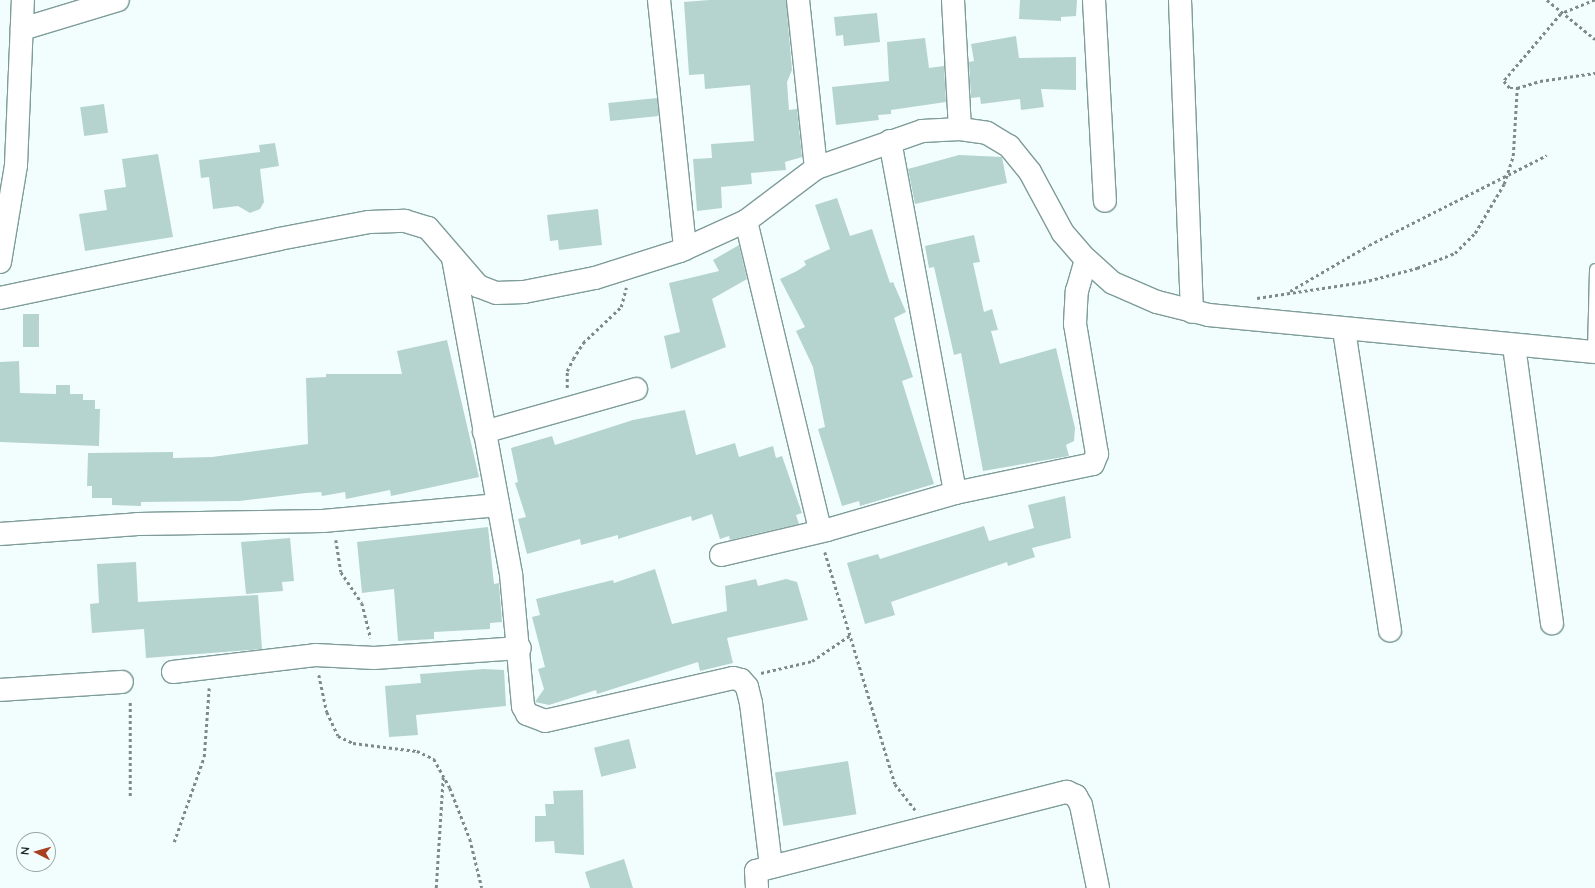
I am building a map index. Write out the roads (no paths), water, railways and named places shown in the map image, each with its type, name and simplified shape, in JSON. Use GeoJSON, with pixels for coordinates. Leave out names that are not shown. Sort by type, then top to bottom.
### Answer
{"type":"FeatureCollection","features":[{"type":"Feature","properties":{"kind":"street"},"geometry":{"type":"LineString","coordinates":[[0,262],[16,165],[23,0]]}},
{"type":"Feature","properties":{"kind":"street"},"geometry":{"type":"LineString","coordinates":[[22,29],[118,0]]}},
{"type":"Feature","properties":{"kind":"street"},"geometry":{"type":"LineString","coordinates":[[659,0],[685,249]]}},
{"type":"Feature","properties":{"kind":"street"},"geometry":{"type":"LineString","coordinates":[[798,0],[816,168]]}},
{"type":"Feature","properties":{"kind":"street"},"geometry":{"type":"LineString","coordinates":[[953,0],[960,129]]}},
{"type":"Feature","properties":{"kind":"street"},"geometry":{"type":"LineString","coordinates":[[1094,0],[1105,201]]}},
{"type":"Feature","properties":{"kind":"street"},"geometry":{"type":"LineString","coordinates":[[1180,0],[1192,312]]}},
{"type":"Feature","properties":{"kind":"street"},"geometry":{"type":"LineString","coordinates":[[0,298],[176,258],[369,222],[418,223],[428,228],[478,286],[506,294],[618,271],[685,249],[746,220],[816,168],[922,131],[960,129],[987,133],[1009,146],[1030,172],[1063,233],[1086,259],[1104,276],[1135,294],[1192,312],[1243,319],[1514,346],[1594,352]]}},
{"type":"Feature","properties":{"kind":"street"},"geometry":{"type":"LineString","coordinates":[[890,141],[955,493]]}},
{"type":"Feature","properties":{"kind":"street"},"geometry":{"type":"LineString","coordinates":[[746,220],[820,529]]}},
{"type":"Feature","properties":{"kind":"street"},"geometry":{"type":"LineString","coordinates":[[453,258],[498,505],[520,648],[523,706],[535,720],[545,721],[733,678],[745,683],[751,703],[771,867]]}},
{"type":"Feature","properties":{"kind":"street"},"geometry":{"type":"LineString","coordinates":[[721,555],[955,493],[1086,467],[1096,460],[1075,324],[1077,291],[1086,259]]}},
{"type":"Feature","properties":{"kind":"street"},"geometry":{"type":"LineString","coordinates":[[1344,330],[1390,630]]}},
{"type":"Feature","properties":{"kind":"street"},"geometry":{"type":"LineString","coordinates":[[1514,346],[1552,623]]}},
{"type":"Feature","properties":{"kind":"street"},"geometry":{"type":"LineString","coordinates":[[484,432],[636,389]]}},
{"type":"Feature","properties":{"kind":"street"},"geometry":{"type":"LineString","coordinates":[[0,534],[138,524],[323,521],[498,505]]}},
{"type":"Feature","properties":{"kind":"street"},"geometry":{"type":"LineString","coordinates":[[173,672],[315,655],[374,658],[520,648]]}},
{"type":"Feature","properties":{"kind":"street"},"geometry":{"type":"LineString","coordinates":[[0,690],[117,682]]}},
{"type":"Feature","properties":{"kind":"street"},"geometry":{"type":"LineString","coordinates":[[757,888],[756,871],[1051,794],[1071,793],[1081,805],[1098,888]]}},
{"type":"Feature","properties":{"kind":"lane"},"geometry":{"type":"LineString","coordinates":[[1594,352],[1595,269]]}}]}
